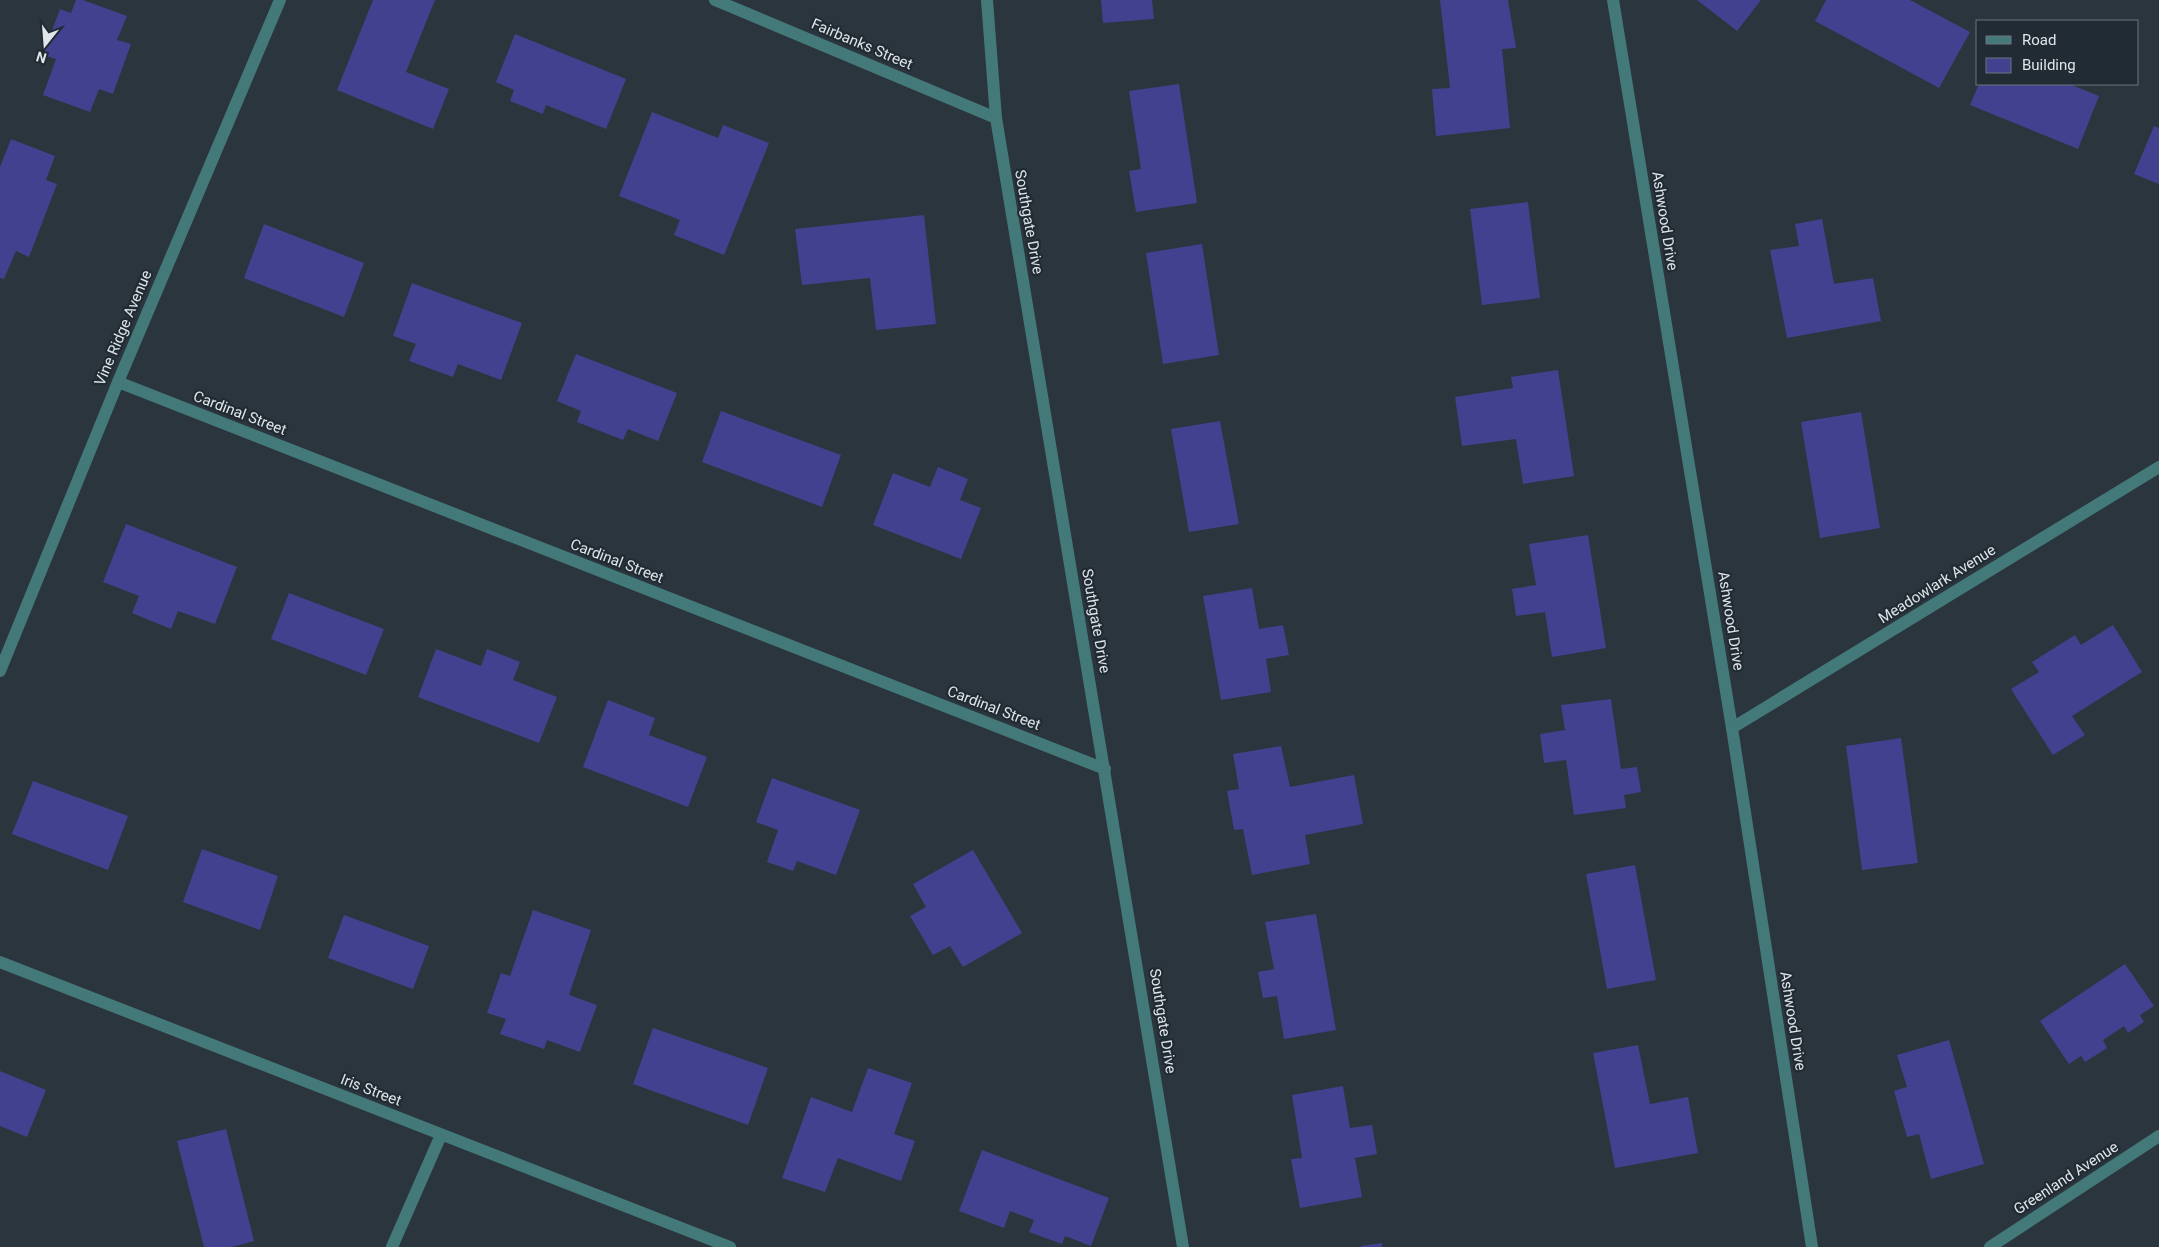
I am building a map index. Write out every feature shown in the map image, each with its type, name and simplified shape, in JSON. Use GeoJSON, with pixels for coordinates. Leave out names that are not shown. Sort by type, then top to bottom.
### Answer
{"type":"FeatureCollection","features":[{"type":"Feature","properties":{"kind":"street","name":"Vine Ridge Avenue"},"geometry":{"type":"LineString","coordinates":[[0,671],[118,382],[280,0]]}},
{"type":"Feature","properties":{"kind":"street","name":"Fairbanks Street"},"geometry":{"type":"LineString","coordinates":[[716,0],[996,118]]}},
{"type":"Feature","properties":{"kind":"street","name":"Southgate Drive"},"geometry":{"type":"LineString","coordinates":[[987,0],[996,118],[1183,1247]]}},
{"type":"Feature","properties":{"kind":"street","name":"Ashwood Drive"},"geometry":{"type":"LineString","coordinates":[[1613,0],[1732,728],[1812,1247]]}},
{"type":"Feature","properties":{"kind":"street","name":"Cardinal Street"},"geometry":{"type":"LineString","coordinates":[[118,382],[1105,769]]}},
{"type":"Feature","properties":{"kind":"street","name":"Meadowlark Avenue"},"geometry":{"type":"LineString","coordinates":[[1732,728],[2159,467]]}},
{"type":"Feature","properties":{"kind":"street","name":"Iris Street"},"geometry":{"type":"LineString","coordinates":[[0,962],[730,1247]]}},
{"type":"Feature","properties":{"kind":"street"},"geometry":{"type":"LineString","coordinates":[[392,1247],[441,1135]]}},
{"type":"Feature","properties":{"kind":"street","name":"Greenland Avenue"},"geometry":{"type":"LineString","coordinates":[[1990,1247],[2159,1136]]}},
{"type":"Feature","properties":{"kind":"building"},"geometry":{"type":"Polygon","coordinates":[[[76,0],[83,0],[127,16],[117,40],[131,44],[113,94],[99,89],[90,112],[43,95],[56,59],[43,55],[60,9],[71,13],[76,0]]]}},
{"type":"Feature","properties":{"kind":"building"},"geometry":{"type":"Polygon","coordinates":[[[373,0],[435,0],[406,72],[449,89],[433,129],[337,90],[373,0]]]}},
{"type":"Feature","properties":{"kind":"building"},"geometry":{"type":"Polygon","coordinates":[[[1101,0],[1152,0],[1154,19],[1103,23],[1101,0]]]}},
{"type":"Feature","properties":{"kind":"building"},"geometry":{"type":"Polygon","coordinates":[[[1440,0],[1508,0],[1516,48],[1502,49],[1510,128],[1436,136],[1432,89],[1450,88],[1440,0]]]}},
{"type":"Feature","properties":{"kind":"building"},"geometry":{"type":"Polygon","coordinates":[[[1697,0],[1761,0],[1737,31],[1697,0]]]}},
{"type":"Feature","properties":{"kind":"building"},"geometry":{"type":"Polygon","coordinates":[[[1826,0],[1910,0],[1970,32],[1939,88],[1815,21],[1826,0]]]}},
{"type":"Feature","properties":{"kind":"building"},"geometry":{"type":"Polygon","coordinates":[[[515,34],[626,79],[606,129],[546,105],[543,114],[510,101],[514,90],[496,82],[515,34]]]}},
{"type":"Feature","properties":{"kind":"building"},"geometry":{"type":"Polygon","coordinates":[[[1179,84],[1197,203],[1136,212],[1129,171],[1141,169],[1129,91],[1179,84]]]}},
{"type":"Feature","properties":{"kind":"building"},"geometry":{"type":"Polygon","coordinates":[[[1979,85],[2072,85],[2099,96],[2078,149],[1970,105],[1979,85]]]}},
{"type":"Feature","properties":{"kind":"building"},"geometry":{"type":"Polygon","coordinates":[[[652,112],[718,138],[723,125],[769,143],[724,255],[674,235],[680,220],[619,196],[652,112]]]}},
{"type":"Feature","properties":{"kind":"building"},"geometry":{"type":"Polygon","coordinates":[[[2154,126],[2159,128],[2159,184],[2134,174],[2154,126]]]}},
{"type":"Feature","properties":{"kind":"building"},"geometry":{"type":"Polygon","coordinates":[[[11,139],[55,156],[46,180],[57,184],[29,257],[16,251],[4,279],[0,278],[0,167],[11,139]]]}},
{"type":"Feature","properties":{"kind":"building"},"geometry":{"type":"Polygon","coordinates":[[[1528,202],[1540,298],[1482,305],[1470,209],[1528,202]]]}},
{"type":"Feature","properties":{"kind":"building"},"geometry":{"type":"Polygon","coordinates":[[[924,215],[936,324],[876,330],[870,278],[802,285],[795,229],[924,215]]]}},
{"type":"Feature","properties":{"kind":"building"},"geometry":{"type":"Polygon","coordinates":[[[1822,219],[1834,284],[1873,278],[1881,321],[1787,338],[1770,250],[1799,246],[1795,224],[1822,219]]]}},
{"type":"Feature","properties":{"kind":"building"},"geometry":{"type":"Polygon","coordinates":[[[264,224],[364,263],[344,317],[244,278],[264,224]]]}},
{"type":"Feature","properties":{"kind":"building"},"geometry":{"type":"Polygon","coordinates":[[[1202,244],[1219,355],[1163,364],[1146,253],[1202,244]]]}},
{"type":"Feature","properties":{"kind":"building"},"geometry":{"type":"Polygon","coordinates":[[[412,283],[522,323],[501,380],[458,364],[453,377],[409,361],[416,344],[393,336],[412,283]]]}},
{"type":"Feature","properties":{"kind":"building"},"geometry":{"type":"Polygon","coordinates":[[[576,354],[677,393],[658,441],[628,429],[623,440],[577,422],[581,411],[557,401],[576,354]]]}},
{"type":"Feature","properties":{"kind":"building"},"geometry":{"type":"Polygon","coordinates":[[[1558,370],[1574,476],[1523,484],[1516,439],[1462,446],[1455,397],[1513,388],[1511,377],[1558,370]]]}},
{"type":"Feature","properties":{"kind":"building"},"geometry":{"type":"Polygon","coordinates":[[[721,411],[841,455],[822,507],[702,462],[721,411]]]}},
{"type":"Feature","properties":{"kind":"building"},"geometry":{"type":"Polygon","coordinates":[[[1861,412],[1880,528],[1820,538],[1801,422],[1861,412]]]}},
{"type":"Feature","properties":{"kind":"building"},"geometry":{"type":"Polygon","coordinates":[[[1220,421],[1239,524],[1189,532],[1171,429],[1220,421]]]}},
{"type":"Feature","properties":{"kind":"building"},"geometry":{"type":"Polygon","coordinates":[[[938,467],[968,479],[960,500],[981,508],[961,559],[873,525],[893,473],[930,487],[938,467]]]}},
{"type":"Feature","properties":{"kind":"building"},"geometry":{"type":"Polygon","coordinates":[[[126,524],[237,567],[215,624],[178,611],[171,629],[132,613],[139,596],[103,582],[126,524]]]}},
{"type":"Feature","properties":{"kind":"building"},"geometry":{"type":"Polygon","coordinates":[[[1588,535],[1606,648],[1552,657],[1545,612],[1516,616],[1512,589],[1536,585],[1529,544],[1588,535]]]}},
{"type":"Feature","properties":{"kind":"building"},"geometry":{"type":"Polygon","coordinates":[[[1252,588],[1259,629],[1283,625],[1289,655],[1266,659],[1271,692],[1221,700],[1203,596],[1252,588]]]}},
{"type":"Feature","properties":{"kind":"building"},"geometry":{"type":"Polygon","coordinates":[[[289,593],[384,629],[366,675],[271,639],[289,593]]]}},
{"type":"Feature","properties":{"kind":"building"},"geometry":{"type":"Polygon","coordinates":[[[2113,625],[2142,672],[2072,716],[2085,735],[2053,755],[2011,689],[2039,672],[2032,662],[2075,635],[2081,645],[2113,625]]]}},
{"type":"Feature","properties":{"kind":"building"},"geometry":{"type":"Polygon","coordinates":[[[436,649],[481,666],[487,649],[520,662],[513,680],[557,697],[539,743],[418,697],[436,649]]]}},
{"type":"Feature","properties":{"kind":"building"},"geometry":{"type":"Polygon","coordinates":[[[1611,699],[1621,769],[1637,767],[1641,792],[1624,795],[1626,808],[1574,815],[1566,760],[1544,763],[1540,734],[1565,730],[1561,705],[1611,699]]]}},
{"type":"Feature","properties":{"kind":"building"},"geometry":{"type":"Polygon","coordinates":[[[608,700],[655,718],[649,735],[707,757],[688,807],[583,767],[608,700]]]}},
{"type":"Feature","properties":{"kind":"building"},"geometry":{"type":"Polygon","coordinates":[[[1901,738],[1918,863],[1862,870],[1846,746],[1901,738]]]}},
{"type":"Feature","properties":{"kind":"building"},"geometry":{"type":"Polygon","coordinates":[[[1281,746],[1290,787],[1354,775],[1363,824],[1305,835],[1310,864],[1252,875],[1243,829],[1234,830],[1227,791],[1239,789],[1233,754],[1281,746]]]}},
{"type":"Feature","properties":{"kind":"building"},"geometry":{"type":"Polygon","coordinates":[[[772,778],[860,810],[836,875],[797,861],[793,871],[767,862],[778,830],[756,822],[772,778]]]}},
{"type":"Feature","properties":{"kind":"building"},"geometry":{"type":"Polygon","coordinates":[[[33,781],[128,816],[108,870],[12,834],[33,781]]]}},
{"type":"Feature","properties":{"kind":"building"},"geometry":{"type":"Polygon","coordinates":[[[202,849],[278,876],[260,930],[183,902],[202,849]]]}},
{"type":"Feature","properties":{"kind":"building"},"geometry":{"type":"Polygon","coordinates":[[[973,850],[1022,933],[963,967],[950,946],[933,955],[910,916],[926,907],[913,884],[973,850]]]}},
{"type":"Feature","properties":{"kind":"building"},"geometry":{"type":"Polygon","coordinates":[[[1635,865],[1656,980],[1607,989],[1586,874],[1635,865]]]}},
{"type":"Feature","properties":{"kind":"building"},"geometry":{"type":"Polygon","coordinates":[[[533,910],[591,930],[569,995],[597,1005],[580,1052],[547,1040],[544,1049],[500,1034],[506,1019],[487,1013],[501,973],[510,976],[533,910]]]}},
{"type":"Feature","properties":{"kind":"building"},"geometry":{"type":"Polygon","coordinates":[[[1316,914],[1336,1030],[1284,1039],[1277,996],[1263,998],[1258,972],[1274,969],[1265,922],[1316,914]]]}},
{"type":"Feature","properties":{"kind":"building"},"geometry":{"type":"Polygon","coordinates":[[[344,915],[429,946],[413,989],[328,958],[344,915]]]}},
{"type":"Feature","properties":{"kind":"building"},"geometry":{"type":"Polygon","coordinates":[[[2125,964],[2154,1006],[2140,1015],[2144,1022],[2128,1033],[2124,1026],[2103,1040],[2107,1048],[2085,1062],[2081,1056],[2069,1064],[2040,1021],[2125,964]]]}},
{"type":"Feature","properties":{"kind":"building"},"geometry":{"type":"Polygon","coordinates":[[[653,1028],[768,1068],[748,1125],[633,1084],[653,1028]]]}},
{"type":"Feature","properties":{"kind":"building"},"geometry":{"type":"Polygon","coordinates":[[[1949,1040],[1984,1164],[1931,1179],[1919,1134],[1907,1137],[1894,1091],[1907,1087],[1897,1055],[1949,1040]]]}},
{"type":"Feature","properties":{"kind":"building"},"geometry":{"type":"Polygon","coordinates":[[[1638,1045],[1650,1104],[1688,1097],[1698,1153],[1615,1168],[1593,1053],[1638,1045]]]}},
{"type":"Feature","properties":{"kind":"building"},"geometry":{"type":"Polygon","coordinates":[[[868,1068],[912,1083],[894,1134],[915,1141],[901,1181],[838,1158],[825,1192],[782,1178],[811,1097],[852,1112],[868,1068]]]}},
{"type":"Feature","properties":{"kind":"building"},"geometry":{"type":"Polygon","coordinates":[[[0,1071],[46,1090],[27,1137],[0,1126],[0,1071]]]}},
{"type":"Feature","properties":{"kind":"building"},"geometry":{"type":"Polygon","coordinates":[[[1343,1086],[1350,1128],[1372,1125],[1377,1154],[1355,1158],[1362,1197],[1300,1208],[1291,1159],[1302,1158],[1292,1095],[1343,1086]]]}},
{"type":"Feature","properties":{"kind":"building"},"geometry":{"type":"Polygon","coordinates":[[[226,1129],[254,1241],[232,1247],[204,1247],[177,1141],[226,1129]]]}},
{"type":"Feature","properties":{"kind":"building"},"geometry":{"type":"Polygon","coordinates":[[[982,1150],[1109,1198],[1091,1246],[1065,1236],[1062,1244],[1029,1232],[1034,1220],[1010,1211],[1004,1228],[959,1211],[982,1150]]]}},
{"type":"Feature","properties":{"kind":"building"},"geometry":{"type":"Polygon","coordinates":[[[1382,1243],[1382,1247],[1361,1247],[1361,1246],[1382,1243]]]}}]}
